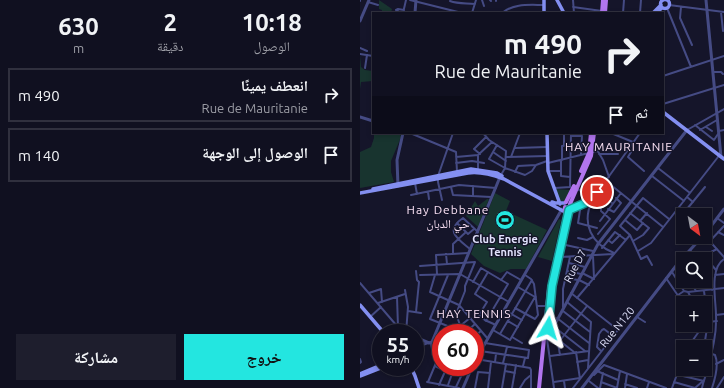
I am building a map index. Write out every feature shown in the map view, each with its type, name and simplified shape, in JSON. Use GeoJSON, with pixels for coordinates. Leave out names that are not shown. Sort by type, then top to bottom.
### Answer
{"type":"FeatureCollection","features":[{"type":"Feature","properties":{"kind":"main road"},"geometry":{"type":"LineString","coordinates":[[544,0],[544,12]]}},
{"type":"Feature","properties":{"kind":"main road"},"geometry":{"type":"LineString","coordinates":[[557,0],[563,12]]}},
{"type":"Feature","properties":{"kind":"main road"},"geometry":{"type":"LineString","coordinates":[[603,12],[604,0]]}},
{"type":"Feature","properties":{"kind":"main road"},"geometry":{"type":"LineString","coordinates":[[653,12],[666,3]]}},
{"type":"Feature","properties":{"kind":"main road"},"geometry":{"type":"LineString","coordinates":[[657,12],[666,3]]}},
{"type":"Feature","properties":{"kind":"main road"},"geometry":{"type":"LineString","coordinates":[[664,113],[720,157]]}},
{"type":"Feature","properties":{"kind":"main road"},"geometry":{"type":"LineString","coordinates":[[547,134],[548,171],[560,203],[567,207]]}},
{"type":"Feature","properties":{"kind":"main road"},"geometry":{"type":"LineString","coordinates":[[540,388],[550,284],[561,244],[567,207],[590,153],[593,143],[593,134]]}},
{"type":"Feature","properties":{"kind":"main road"},"geometry":{"type":"LineString","coordinates":[[545,339],[552,286],[567,207],[570,195],[590,153],[593,134]]}},
{"type":"Feature","properties":{"kind":"main road"},"geometry":{"type":"LineString","coordinates":[[360,192],[415,182],[456,172],[478,170],[501,176],[567,207]]}},
{"type":"Feature","properties":{"kind":"main road"},"geometry":{"type":"LineString","coordinates":[[438,177],[471,172],[501,176],[553,203],[560,203],[567,207]]}},
{"type":"Feature","properties":{"kind":"main road"},"geometry":{"type":"LineString","coordinates":[[360,305],[376,324]]}},
{"type":"Feature","properties":{"kind":"main road"},"geometry":{"type":"LineString","coordinates":[[548,323],[554,325]]}},
{"type":"Feature","properties":{"kind":"main road"},"geometry":{"type":"LineString","coordinates":[[360,375],[372,370]]}},
{"type":"Feature","properties":{"kind":"main road"},"geometry":{"type":"LineString","coordinates":[[416,376],[419,388]]}},
{"type":"Feature","properties":{"kind":"street"},"geometry":{"type":"LineString","coordinates":[[403,12],[406,0]]}},
{"type":"Feature","properties":{"kind":"street"},"geometry":{"type":"LineString","coordinates":[[410,0],[452,12]]}},
{"type":"Feature","properties":{"kind":"street"},"geometry":{"type":"LineString","coordinates":[[472,12],[476,0]]}},
{"type":"Feature","properties":{"kind":"street"},"geometry":{"type":"LineString","coordinates":[[482,0],[484,6]]}},
{"type":"Feature","properties":{"kind":"street"},"geometry":{"type":"LineString","coordinates":[[573,0],[574,12]]}},
{"type":"Feature","properties":{"kind":"street"},"geometry":{"type":"LineString","coordinates":[[623,12],[624,0]]}},
{"type":"Feature","properties":{"kind":"street"},"geometry":{"type":"LineString","coordinates":[[640,12],[641,0]]}},
{"type":"Feature","properties":{"kind":"street"},"geometry":{"type":"LineString","coordinates":[[638,251],[650,244],[720,157],[721,148],[718,113],[706,0]]}},
{"type":"Feature","properties":{"kind":"street"},"geometry":{"type":"LineString","coordinates":[[360,21],[362,11],[368,1],[378,5]]}},
{"type":"Feature","properties":{"kind":"street"},"geometry":{"type":"LineString","coordinates":[[415,12],[416,1]]}},
{"type":"Feature","properties":{"kind":"street"},"geometry":{"type":"LineString","coordinates":[[450,1],[458,4],[461,2],[475,4]]}},
{"type":"Feature","properties":{"kind":"street"},"geometry":{"type":"LineString","coordinates":[[666,3],[723,12],[723,31]]}},
{"type":"Feature","properties":{"kind":"street"},"geometry":{"type":"LineString","coordinates":[[666,3],[691,67]]}},
{"type":"Feature","properties":{"kind":"street"},"geometry":{"type":"LineString","coordinates":[[503,12],[509,8],[518,6],[544,5]]}},
{"type":"Feature","properties":{"kind":"street"},"geometry":{"type":"LineString","coordinates":[[681,6],[680,18],[692,45]]}},
{"type":"Feature","properties":{"kind":"street"},"geometry":{"type":"LineString","coordinates":[[574,7],[603,12]]}},
{"type":"Feature","properties":{"kind":"street"},"geometry":{"type":"LineString","coordinates":[[509,8],[511,12]]}},
{"type":"Feature","properties":{"kind":"street"},"geometry":{"type":"LineString","coordinates":[[360,48],[367,51]]}},
{"type":"Feature","properties":{"kind":"street"},"geometry":{"type":"LineString","coordinates":[[360,54],[372,56]]}},
{"type":"Feature","properties":{"kind":"street"},"geometry":{"type":"LineString","coordinates":[[365,68],[367,55]]}},
{"type":"Feature","properties":{"kind":"street"},"geometry":{"type":"LineString","coordinates":[[664,76],[724,56]]}},
{"type":"Feature","properties":{"kind":"street"},"geometry":{"type":"LineString","coordinates":[[713,72],[721,72],[723,74]]}},
{"type":"Feature","properties":{"kind":"street"},"geometry":{"type":"LineString","coordinates":[[664,104],[724,85]]}},
{"type":"Feature","properties":{"kind":"street"},"geometry":{"type":"LineString","coordinates":[[687,130],[724,109]]}},
{"type":"Feature","properties":{"kind":"street"},"geometry":{"type":"LineString","coordinates":[[360,116],[372,121]]}},
{"type":"Feature","properties":{"kind":"street"},"geometry":{"type":"LineString","coordinates":[[700,130],[718,120]]}},
{"type":"Feature","properties":{"kind":"street"},"geometry":{"type":"LineString","coordinates":[[695,125],[714,140],[719,132],[724,130]]}},
{"type":"Feature","properties":{"kind":"street"},"geometry":{"type":"LineString","coordinates":[[706,127],[712,131]]}},
{"type":"Feature","properties":{"kind":"street","name":"Rue D7"},"geometry":{"type":"LineString","coordinates":[[545,339],[550,333],[562,308],[592,256],[593,251],[687,130]]}},
{"type":"Feature","properties":{"kind":"street"},"geometry":{"type":"LineString","coordinates":[[398,185],[397,160],[404,134]]}},
{"type":"Feature","properties":{"kind":"street"},"geometry":{"type":"LineString","coordinates":[[412,134],[456,152],[456,172]]}},
{"type":"Feature","properties":{"kind":"street"},"geometry":{"type":"LineString","coordinates":[[442,200],[438,177],[453,134]]}},
{"type":"Feature","properties":{"kind":"street"},"geometry":{"type":"LineString","coordinates":[[432,351],[430,343],[440,323],[505,168],[506,151],[492,142],[484,134]]}},
{"type":"Feature","properties":{"kind":"street"},"geometry":{"type":"LineString","coordinates":[[511,157],[520,134]]}},
{"type":"Feature","properties":{"kind":"street"},"geometry":{"type":"LineString","coordinates":[[564,134],[561,176],[570,177]]}},
{"type":"Feature","properties":{"kind":"street"},"geometry":{"type":"LineString","coordinates":[[612,134],[633,143]]}},
{"type":"Feature","properties":{"kind":"street"},"geometry":{"type":"LineString","coordinates":[[614,254],[602,248],[593,237],[588,226],[587,215],[592,200],[597,192],[639,134]]}},
{"type":"Feature","properties":{"kind":"street"},"geometry":{"type":"LineString","coordinates":[[554,188],[570,187],[571,135],[582,136],[581,154]]}},
{"type":"Feature","properties":{"kind":"street"},"geometry":{"type":"LineString","coordinates":[[479,154],[474,149],[486,137]]}},
{"type":"Feature","properties":{"kind":"street"},"geometry":{"type":"LineString","coordinates":[[456,157],[479,154],[492,142]]}},
{"type":"Feature","properties":{"kind":"street"},"geometry":{"type":"LineString","coordinates":[[593,143],[609,177]]}},
{"type":"Feature","properties":{"kind":"street"},"geometry":{"type":"LineString","coordinates":[[633,143],[634,147],[628,157],[644,171]]}},
{"type":"Feature","properties":{"kind":"street"},"geometry":{"type":"LineString","coordinates":[[497,145],[489,159],[505,168],[526,175],[536,165]]}},
{"type":"Feature","properties":{"kind":"street"},"geometry":{"type":"LineString","coordinates":[[564,145],[570,145]]}},
{"type":"Feature","properties":{"kind":"street"},"geometry":{"type":"LineString","coordinates":[[514,148],[547,147]]}},
{"type":"Feature","properties":{"kind":"street"},"geometry":{"type":"LineString","coordinates":[[515,172],[518,166],[536,165],[597,151]]}},
{"type":"Feature","properties":{"kind":"street"},"geometry":{"type":"LineString","coordinates":[[494,152],[506,161]]}},
{"type":"Feature","properties":{"kind":"street"},"geometry":{"type":"LineString","coordinates":[[478,170],[479,154]]}},
{"type":"Feature","properties":{"kind":"street"},"geometry":{"type":"LineString","coordinates":[[599,154],[618,154]]}},
{"type":"Feature","properties":{"kind":"street"},"geometry":{"type":"LineString","coordinates":[[506,157],[547,156]]}},
{"type":"Feature","properties":{"kind":"street"},"geometry":{"type":"LineString","coordinates":[[456,163],[484,163]]}},
{"type":"Feature","properties":{"kind":"street"},"geometry":{"type":"LineString","coordinates":[[658,168],[690,193]]}},
{"type":"Feature","properties":{"kind":"street"},"geometry":{"type":"LineString","coordinates":[[548,171],[561,171]]}},
{"type":"Feature","properties":{"kind":"street"},"geometry":{"type":"LineString","coordinates":[[652,175],[684,201]]}},
{"type":"Feature","properties":{"kind":"street"},"geometry":{"type":"LineString","coordinates":[[586,193],[593,179]]}},
{"type":"Feature","properties":{"kind":"street"},"geometry":{"type":"LineString","coordinates":[[606,181],[664,227]]}},
{"type":"Feature","properties":{"kind":"street"},"geometry":{"type":"LineString","coordinates":[[415,182],[417,194]]}},
{"type":"Feature","properties":{"kind":"street"},"geometry":{"type":"LineString","coordinates":[[410,195],[459,185],[496,188]]}},
{"type":"Feature","properties":{"kind":"street"},"geometry":{"type":"LineString","coordinates":[[472,196],[473,186]]}},
{"type":"Feature","properties":{"kind":"street"},"geometry":{"type":"LineString","coordinates":[[451,187],[453,195],[492,198]]}},
{"type":"Feature","properties":{"kind":"street"},"geometry":{"type":"LineString","coordinates":[[598,234],[610,219],[602,212],[601,207],[613,187]]}},
{"type":"Feature","properties":{"kind":"street"},"geometry":{"type":"LineString","coordinates":[[688,208],[705,187]]}},
{"type":"Feature","properties":{"kind":"street"},"geometry":{"type":"LineString","coordinates":[[576,188],[594,197]]}},
{"type":"Feature","properties":{"kind":"street"},"geometry":{"type":"LineString","coordinates":[[428,192],[430,199]]}},
{"type":"Feature","properties":{"kind":"street"},"geometry":{"type":"LineString","coordinates":[[597,192],[612,203]]}},
{"type":"Feature","properties":{"kind":"street"},"geometry":{"type":"LineString","coordinates":[[600,221],[608,208],[621,193]]}},
{"type":"Feature","properties":{"kind":"street"},"geometry":{"type":"LineString","coordinates":[[687,197],[693,202]]}},
{"type":"Feature","properties":{"kind":"street"},"geometry":{"type":"LineString","coordinates":[[608,208],[614,212],[621,203],[616,198]]}},
{"type":"Feature","properties":{"kind":"street"},"geometry":{"type":"LineString","coordinates":[[652,265],[647,256],[641,259],[630,235],[620,226],[642,198],[669,219]]}},
{"type":"Feature","properties":{"kind":"street"},"geometry":{"type":"LineString","coordinates":[[523,366],[525,358],[528,358],[529,350],[485,344],[521,280],[567,207],[592,200]]}},
{"type":"Feature","properties":{"kind":"street"},"geometry":{"type":"LineString","coordinates":[[581,204],[578,223],[596,228]]}},
{"type":"Feature","properties":{"kind":"street","name":"Rue N120"},"geometry":{"type":"LineString","coordinates":[[712,225],[724,209]]}},
{"type":"Feature","properties":{"kind":"street"},"geometry":{"type":"LineString","coordinates":[[630,213],[648,229],[633,241]]}},
{"type":"Feature","properties":{"kind":"street"},"geometry":{"type":"LineString","coordinates":[[640,221],[647,213]]}},
{"type":"Feature","properties":{"kind":"street"},"geometry":{"type":"LineString","coordinates":[[471,249],[458,239],[454,234],[453,228],[463,218],[478,232]]}},
{"type":"Feature","properties":{"kind":"street"},"geometry":{"type":"LineString","coordinates":[[717,218],[724,223]]}},
{"type":"Feature","properties":{"kind":"street"},"geometry":{"type":"LineString","coordinates":[[625,220],[638,230],[643,223]]}},
{"type":"Feature","properties":{"kind":"street"},"geometry":{"type":"LineString","coordinates":[[457,223],[466,232]]}},
{"type":"Feature","properties":{"kind":"street"},"geometry":{"type":"LineString","coordinates":[[712,238],[724,226]]}},
{"type":"Feature","properties":{"kind":"street"},"geometry":{"type":"LineString","coordinates":[[454,253],[453,244],[466,232],[468,234],[474,229]]}},
{"type":"Feature","properties":{"kind":"street"},"geometry":{"type":"LineString","coordinates":[[718,231],[724,235]]}},
{"type":"Feature","properties":{"kind":"street"},"geometry":{"type":"LineString","coordinates":[[602,248],[615,232],[626,240]]}},
{"type":"Feature","properties":{"kind":"street"},"geometry":{"type":"LineString","coordinates":[[608,240],[612,243],[620,235]]}},
{"type":"Feature","properties":{"kind":"street"},"geometry":{"type":"LineString","coordinates":[[577,298],[630,235]]}},
{"type":"Feature","properties":{"kind":"street"},"geometry":{"type":"LineString","coordinates":[[578,238],[587,240],[593,237]]}},
{"type":"Feature","properties":{"kind":"street"},"geometry":{"type":"LineString","coordinates":[[712,243],[724,258],[716,270],[713,290],[716,321],[712,354],[716,356],[716,364],[712,388]]}},
{"type":"Feature","properties":{"kind":"street"},"geometry":{"type":"LineString","coordinates":[[561,244],[593,251]]}},
{"type":"Feature","properties":{"kind":"street","name":"Rue N120"},"geometry":{"type":"LineString","coordinates":[[582,388],[666,278],[696,244]]}},
{"type":"Feature","properties":{"kind":"street"},"geometry":{"type":"LineString","coordinates":[[712,252],[718,249]]}},
{"type":"Feature","properties":{"kind":"street"},"geometry":{"type":"LineString","coordinates":[[469,253],[436,255],[436,275],[429,292],[459,305],[475,324]]}},
{"type":"Feature","properties":{"kind":"street"},"geometry":{"type":"LineString","coordinates":[[446,254],[447,264]]}},
{"type":"Feature","properties":{"kind":"street"},"geometry":{"type":"LineString","coordinates":[[557,257],[614,254]]}},
{"type":"Feature","properties":{"kind":"street"},"geometry":{"type":"LineString","coordinates":[[592,256],[594,278]]}},
{"type":"Feature","properties":{"kind":"street"},"geometry":{"type":"LineString","coordinates":[[570,257],[562,308],[575,321],[590,332]]}},
{"type":"Feature","properties":{"kind":"street"},"geometry":{"type":"LineString","coordinates":[[420,266],[475,262],[455,316],[459,324]]}},
{"type":"Feature","properties":{"kind":"street"},"geometry":{"type":"LineString","coordinates":[[569,263],[585,267]]}},
{"type":"Feature","properties":{"kind":"street"},"geometry":{"type":"LineString","coordinates":[[712,265],[716,270]]}},
{"type":"Feature","properties":{"kind":"street"},"geometry":{"type":"LineString","coordinates":[[473,282],[481,268],[508,284],[487,321]]}},
{"type":"Feature","properties":{"kind":"street"},"geometry":{"type":"LineString","coordinates":[[676,269],[673,270],[684,291]]}},
{"type":"Feature","properties":{"kind":"street"},"geometry":{"type":"LineString","coordinates":[[416,271],[417,280],[419,282],[416,312]]}},
{"type":"Feature","properties":{"kind":"street"},"geometry":{"type":"LineString","coordinates":[[567,271],[594,278]]}},
{"type":"Feature","properties":{"kind":"street"},"geometry":{"type":"LineString","coordinates":[[488,272],[475,295],[487,303],[479,315],[480,317],[496,325]]}},
{"type":"Feature","properties":{"kind":"street"},"geometry":{"type":"LineString","coordinates":[[501,280],[506,272],[521,280]]}},
{"type":"Feature","properties":{"kind":"street"},"geometry":{"type":"LineString","coordinates":[[420,275],[460,274],[509,302]]}},
{"type":"Feature","properties":{"kind":"street"},"geometry":{"type":"LineString","coordinates":[[715,275],[724,274]]}},
{"type":"Feature","properties":{"kind":"street"},"geometry":{"type":"LineString","coordinates":[[440,323],[430,319],[448,275]]}},
{"type":"Feature","properties":{"kind":"street"},"geometry":{"type":"LineString","coordinates":[[515,308],[536,319],[538,314],[534,284],[532,280],[525,275]]}},
{"type":"Feature","properties":{"kind":"street"},"geometry":{"type":"LineString","coordinates":[[566,278],[578,280],[589,285]]}},
{"type":"Feature","properties":{"kind":"street"},"geometry":{"type":"LineString","coordinates":[[666,278],[678,295],[684,291],[704,291],[724,288]]}},
{"type":"Feature","properties":{"kind":"street"},"geometry":{"type":"LineString","coordinates":[[500,334],[532,280]]}},
{"type":"Feature","properties":{"kind":"street"},"geometry":{"type":"LineString","coordinates":[[360,283],[395,324]]}},
{"type":"Feature","properties":{"kind":"street"},"geometry":{"type":"LineString","coordinates":[[518,287],[535,297]]}},
{"type":"Feature","properties":{"kind":"street"},"geometry":{"type":"LineString","coordinates":[[369,293],[381,289],[382,302]]}},
{"type":"Feature","properties":{"kind":"street"},"geometry":{"type":"LineString","coordinates":[[404,290],[408,305],[406,324]]}},
{"type":"Feature","properties":{"kind":"street"},"geometry":{"type":"LineString","coordinates":[[704,291],[705,296]]}},
{"type":"Feature","properties":{"kind":"street"},"geometry":{"type":"LineString","coordinates":[[688,292],[690,296]]}},
{"type":"Feature","properties":{"kind":"street"},"geometry":{"type":"LineString","coordinates":[[571,293],[618,330],[572,388]]}},
{"type":"Feature","properties":{"kind":"street"},"geometry":{"type":"LineString","coordinates":[[378,303],[405,294]]}},
{"type":"Feature","properties":{"kind":"street"},"geometry":{"type":"LineString","coordinates":[[397,297],[398,324]]}},
{"type":"Feature","properties":{"kind":"street"},"geometry":{"type":"LineString","coordinates":[[493,330],[509,340],[535,297]]}},
{"type":"Feature","properties":{"kind":"street"},"geometry":{"type":"LineString","coordinates":[[566,301],[592,323],[589,343],[588,369]]}},
{"type":"Feature","properties":{"kind":"street"},"geometry":{"type":"LineString","coordinates":[[538,306],[547,306]]}},
{"type":"Feature","properties":{"kind":"street"},"geometry":{"type":"LineString","coordinates":[[560,355],[558,345],[560,341],[587,306]]}},
{"type":"Feature","properties":{"kind":"street"},"geometry":{"type":"LineString","coordinates":[[370,317],[381,307]]}},
{"type":"Feature","properties":{"kind":"street"},"geometry":{"type":"LineString","coordinates":[[504,310],[522,320]]}},
{"type":"Feature","properties":{"kind":"street"},"geometry":{"type":"LineString","coordinates":[[408,311],[421,313]]}},
{"type":"Feature","properties":{"kind":"street"},"geometry":{"type":"LineString","coordinates":[[716,315],[724,314]]}},
{"type":"Feature","properties":{"kind":"street"},"geometry":{"type":"LineString","coordinates":[[637,317],[645,322]]}},
{"type":"Feature","properties":{"kind":"street"},"geometry":{"type":"LineString","coordinates":[[462,324],[470,318]]}},
{"type":"Feature","properties":{"kind":"street"},"geometry":{"type":"LineString","coordinates":[[557,318],[589,343]]}},
{"type":"Feature","properties":{"kind":"street"},"geometry":{"type":"LineString","coordinates":[[508,321],[518,326]]}},
{"type":"Feature","properties":{"kind":"street"},"geometry":{"type":"LineString","coordinates":[[712,322],[716,321]]}},
{"type":"Feature","properties":{"kind":"street"},"geometry":{"type":"LineString","coordinates":[[554,325],[585,351]]}},
{"type":"Feature","properties":{"kind":"street"},"geometry":{"type":"LineString","coordinates":[[601,352],[597,347],[599,334],[602,330],[604,329],[613,336]]}},
{"type":"Feature","properties":{"kind":"street"},"geometry":{"type":"LineString","coordinates":[[692,340],[698,332]]}},
{"type":"Feature","properties":{"kind":"street"},"geometry":{"type":"LineString","coordinates":[[550,333],[575,352],[580,378]]}},
{"type":"Feature","properties":{"kind":"street"},"geometry":{"type":"LineString","coordinates":[[484,334],[488,338]]}},
{"type":"Feature","properties":{"kind":"street"},"geometry":{"type":"LineString","coordinates":[[512,337],[522,343]]}},
{"type":"Feature","properties":{"kind":"street"},"geometry":{"type":"LineString","coordinates":[[545,339],[550,356],[554,388]]}},
{"type":"Feature","properties":{"kind":"street"},"geometry":{"type":"LineString","coordinates":[[424,341],[430,343]]}},
{"type":"Feature","properties":{"kind":"street"},"geometry":{"type":"LineString","coordinates":[[424,345],[430,343]]}},
{"type":"Feature","properties":{"kind":"street"},"geometry":{"type":"LineString","coordinates":[[502,388],[507,347]]}},
{"type":"Feature","properties":{"kind":"street"},"geometry":{"type":"LineString","coordinates":[[550,356],[589,351]]}},
{"type":"Feature","properties":{"kind":"street"},"geometry":{"type":"LineString","coordinates":[[484,352],[525,358]]}},
{"type":"Feature","properties":{"kind":"street"},"geometry":{"type":"LineString","coordinates":[[495,362],[496,354]]}},
{"type":"Feature","properties":{"kind":"street"},"geometry":{"type":"LineString","coordinates":[[577,362],[588,360]]}},
{"type":"Feature","properties":{"kind":"street"},"geometry":{"type":"LineString","coordinates":[[716,364],[724,360]]}},
{"type":"Feature","properties":{"kind":"street"},"geometry":{"type":"LineString","coordinates":[[484,361],[505,363],[530,368],[531,388]]}},
{"type":"Feature","properties":{"kind":"street"},"geometry":{"type":"LineString","coordinates":[[488,388],[491,362]]}},
{"type":"Feature","properties":{"kind":"street"},"geometry":{"type":"LineString","coordinates":[[512,388],[516,365]]}},
{"type":"Feature","properties":{"kind":"street"},"geometry":{"type":"LineString","coordinates":[[582,388],[603,365],[666,388]]}},
{"type":"Feature","properties":{"kind":"street"},"geometry":{"type":"LineString","coordinates":[[475,388],[477,373],[479,371],[490,373]]}},
{"type":"Feature","properties":{"kind":"street"},"geometry":{"type":"LineString","coordinates":[[505,371],[515,373]]}},
{"type":"Feature","properties":{"kind":"street"},"geometry":{"type":"LineString","coordinates":[[597,371],[618,380]]}},
{"type":"Feature","properties":{"kind":"street"},"geometry":{"type":"LineString","coordinates":[[601,382],[617,388],[620,371]]}},
{"type":"Feature","properties":{"kind":"street"},"geometry":{"type":"LineString","coordinates":[[432,373],[428,382],[458,387],[462,376]]}},
{"type":"Feature","properties":{"kind":"street"},"geometry":{"type":"LineString","coordinates":[[589,381],[599,388],[603,373]]}},
{"type":"Feature","properties":{"kind":"street"},"geometry":{"type":"LineString","coordinates":[[625,388],[627,374]]}},
{"type":"Feature","properties":{"kind":"street"},"geometry":{"type":"LineString","coordinates":[[520,388],[525,380],[531,375]]}},
{"type":"Feature","properties":{"kind":"street"},"geometry":{"type":"LineString","coordinates":[[440,385],[443,376]]}},
{"type":"Feature","properties":{"kind":"street"},"geometry":{"type":"LineString","coordinates":[[448,385],[452,376]]}},
{"type":"Feature","properties":{"kind":"street"},"geometry":{"type":"LineString","coordinates":[[463,388],[468,376]]}},
{"type":"Feature","properties":{"kind":"street"},"geometry":{"type":"LineString","coordinates":[[672,388],[676,376]]}},
{"type":"Feature","properties":{"kind":"street"},"geometry":{"type":"LineString","coordinates":[[683,376],[703,381]]}},
{"type":"Feature","properties":{"kind":"street"},"geometry":{"type":"LineString","coordinates":[[702,388],[705,376]]}},
{"type":"Feature","properties":{"kind":"street"},"geometry":{"type":"LineString","coordinates":[[717,388],[724,377]]}},
{"type":"Feature","properties":{"kind":"street"},"geometry":{"type":"LineString","coordinates":[[554,382],[580,378]]}},
{"type":"Feature","properties":{"kind":"street"},"geometry":{"type":"LineString","coordinates":[[564,381],[565,388]]}},
{"type":"Feature","properties":{"kind":"street"},"geometry":{"type":"LineString","coordinates":[[674,382],[695,388],[703,381]]}},
{"type":"Feature","properties":{"kind":"street"},"geometry":{"type":"LineString","coordinates":[[648,388],[649,382]]}},
{"type":"Feature","properties":{"kind":"street"},"geometry":{"type":"LineString","coordinates":[[626,384],[637,388]]}},
{"type":"Feature","properties":{"kind":"green space"},"geometry":{"type":"Polygon","coordinates":[[[379,0],[392,9],[391,12],[382,12],[382,10],[379,9],[379,0]]]}},
{"type":"Feature","properties":{"kind":"green space"},"geometry":{"type":"Polygon","coordinates":[[[360,56],[361,67],[365,70],[372,71],[372,81],[361,82],[360,89],[360,56]]]}},
{"type":"Feature","properties":{"kind":"green space"},"geometry":{"type":"Polygon","coordinates":[[[374,134],[400,134],[401,137],[391,161],[391,172],[394,182],[360,188],[360,152],[371,147],[374,134]]]}},
{"type":"Feature","properties":{"kind":"green space"},"geometry":{"type":"Polygon","coordinates":[[[556,189],[570,190],[563,202],[559,201],[556,189]]]}},
{"type":"Feature","properties":{"kind":"green space"},"geometry":{"type":"Polygon","coordinates":[[[495,193],[510,201],[506,211],[547,230],[526,269],[511,269],[500,273],[484,266],[471,254],[495,193]]]}},
{"type":"Feature","properties":{"kind":"green space"},"geometry":{"type":"Polygon","coordinates":[[[489,199],[478,227],[466,216],[475,201],[478,206],[489,199]]]}},
{"type":"Feature","properties":{"kind":"green space"},"geometry":{"type":"Polygon","coordinates":[[[559,219],[561,220],[552,261],[538,257],[559,219]]]}},
{"type":"Feature","properties":{"kind":"place","name":"Club Energie Tennis"},"geometry":{"type":"Point","coordinates":[505,220]}},
{"type":"Feature","properties":{"kind":"district","name":"HAY MAURITANIE"},"geometry":{"type":"Point","coordinates":[619,146]}},
{"type":"Feature","properties":{"kind":"district","name":"Hay Debbane حي الدبان"},"geometry":{"type":"Point","coordinates":[448,216]}},
{"type":"Feature","properties":{"kind":"district","name":"HAY TENNIS"},"geometry":{"type":"Point","coordinates":[474,313]}},
{"type":"Feature","properties":{"kind":"route"},"geometry":{"type":"LineString","coordinates":[[548,328],[552,286],[569,210],[570,208],[592,200],[597,192]]}}]}
